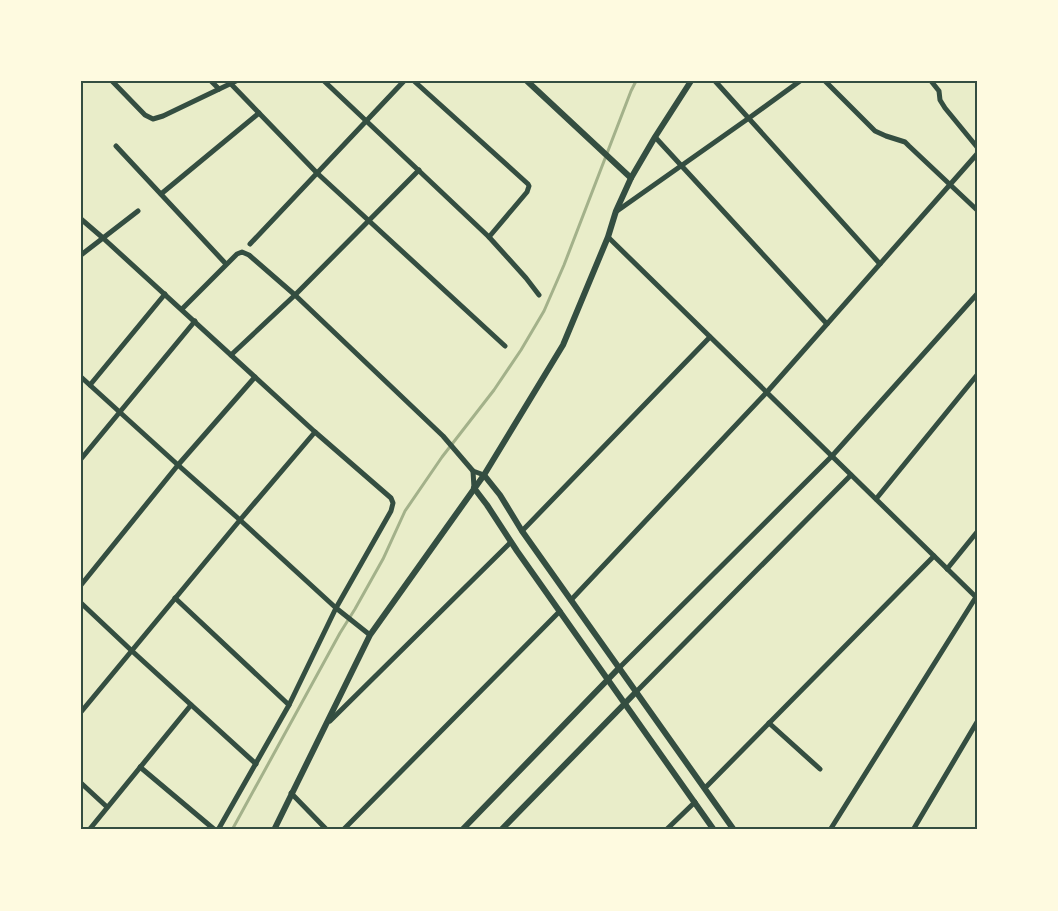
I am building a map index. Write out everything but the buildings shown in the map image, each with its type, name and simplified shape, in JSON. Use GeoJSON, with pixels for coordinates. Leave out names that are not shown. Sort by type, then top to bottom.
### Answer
{"type":"FeatureCollection","features":[{"type":"Feature","properties":{"kind":"street"},"geometry":{"type":"LineString","coordinates":[[112,81],[145,115],[153,119],[233,82],[259,113],[317,173],[505,346]]}},
{"type":"Feature","properties":{"kind":"street"},"geometry":{"type":"LineString","coordinates":[[211,81],[219,89]]}},
{"type":"Feature","properties":{"kind":"street"},"geometry":{"type":"LineString","coordinates":[[324,81],[489,236],[539,294]]}},
{"type":"Feature","properties":{"kind":"street"},"geometry":{"type":"LineString","coordinates":[[250,244],[404,81]]}},
{"type":"Feature","properties":{"kind":"street"},"geometry":{"type":"LineString","coordinates":[[414,81],[527,182],[529,186],[489,236]]}},
{"type":"Feature","properties":{"kind":"street"},"geometry":{"type":"LineString","coordinates":[[527,81],[631,178]]}},
{"type":"Feature","properties":{"kind":"street"},"geometry":{"type":"LineString","coordinates":[[274,830],[370,635],[484,475],[563,345],[631,178],[691,81]]}},
{"type":"Feature","properties":{"kind":"street"},"geometry":{"type":"LineString","coordinates":[[715,81],[880,264]]}},
{"type":"Feature","properties":{"kind":"street"},"geometry":{"type":"LineString","coordinates":[[616,211],[800,81]]}},
{"type":"Feature","properties":{"kind":"street"},"geometry":{"type":"LineString","coordinates":[[825,81],[875,130],[909,146],[977,210]]}},
{"type":"Feature","properties":{"kind":"street"},"geometry":{"type":"LineString","coordinates":[[930,81],[939,91],[940,100],[945,108],[977,147]]}},
{"type":"Feature","properties":{"kind":"street"},"geometry":{"type":"LineString","coordinates":[[160,194],[259,113]]}},
{"type":"Feature","properties":{"kind":"street"},"geometry":{"type":"LineString","coordinates":[[656,136],[828,324]]}},
{"type":"Feature","properties":{"kind":"street"},"geometry":{"type":"LineString","coordinates":[[116,146],[226,264]]}},
{"type":"Feature","properties":{"kind":"street"},"geometry":{"type":"LineString","coordinates":[[571,600],[767,392],[977,154]]}},
{"type":"Feature","properties":{"kind":"street"},"geometry":{"type":"LineString","coordinates":[[231,355],[295,295],[419,170]]}},
{"type":"Feature","properties":{"kind":"street"},"geometry":{"type":"LineString","coordinates":[[81,255],[138,211]]}},
{"type":"Feature","properties":{"kind":"street"},"geometry":{"type":"LineString","coordinates":[[81,220],[182,309],[315,432],[391,498],[393,503],[391,511],[288,705],[217,830],[140,767]]}},
{"type":"Feature","properties":{"kind":"street"},"geometry":{"type":"LineString","coordinates":[[608,237],[976,597],[830,830]]}},
{"type":"Feature","properties":{"kind":"street"},"geometry":{"type":"LineString","coordinates":[[182,309],[226,264],[242,252],[249,255],[295,295],[443,436],[473,471],[484,475],[500,495],[522,531],[734,830]]}},
{"type":"Feature","properties":{"kind":"street"},"geometry":{"type":"LineString","coordinates":[[90,385],[165,294]]}},
{"type":"Feature","properties":{"kind":"street"},"geometry":{"type":"LineString","coordinates":[[462,830],[608,679],[832,456],[977,294]]}},
{"type":"Feature","properties":{"kind":"street"},"geometry":{"type":"LineString","coordinates":[[81,459],[195,322]]}},
{"type":"Feature","properties":{"kind":"street"},"geometry":{"type":"LineString","coordinates":[[522,531],[710,337]]}},
{"type":"Feature","properties":{"kind":"street"},"geometry":{"type":"LineString","coordinates":[[876,499],[977,375]]}},
{"type":"Feature","properties":{"kind":"street"},"geometry":{"type":"LineString","coordinates":[[81,377],[338,610],[370,635]]}},
{"type":"Feature","properties":{"kind":"street"},"geometry":{"type":"LineString","coordinates":[[81,585],[178,465],[255,377]]}},
{"type":"Feature","properties":{"kind":"street"},"geometry":{"type":"LineString","coordinates":[[81,712],[315,432]]}},
{"type":"Feature","properties":{"kind":"street"},"geometry":{"type":"LineString","coordinates":[[473,471],[474,488],[714,830]]}},
{"type":"Feature","properties":{"kind":"street"},"geometry":{"type":"LineString","coordinates":[[501,830],[851,475]]}},
{"type":"Feature","properties":{"kind":"street"},"geometry":{"type":"LineString","coordinates":[[947,569],[977,532]]}},
{"type":"Feature","properties":{"kind":"street"},"geometry":{"type":"LineString","coordinates":[[324,726],[511,542]]}},
{"type":"Feature","properties":{"kind":"street"},"geometry":{"type":"LineString","coordinates":[[705,788],[934,556]]}},
{"type":"Feature","properties":{"kind":"street"},"geometry":{"type":"LineString","coordinates":[[175,598],[288,705]]}},
{"type":"Feature","properties":{"kind":"street"},"geometry":{"type":"LineString","coordinates":[[81,603],[256,764]]}},
{"type":"Feature","properties":{"kind":"street"},"geometry":{"type":"LineString","coordinates":[[343,830],[560,611]]}},
{"type":"Feature","properties":{"kind":"street"},"geometry":{"type":"LineString","coordinates":[[91,829],[191,705]]}},
{"type":"Feature","properties":{"kind":"street"},"geometry":{"type":"LineString","coordinates":[[913,830],[977,722]]}},
{"type":"Feature","properties":{"kind":"street"},"geometry":{"type":"LineString","coordinates":[[769,723],[820,769]]}},
{"type":"Feature","properties":{"kind":"street"},"geometry":{"type":"LineString","coordinates":[[81,782],[107,807]]}},
{"type":"Feature","properties":{"kind":"street"},"geometry":{"type":"LineString","coordinates":[[291,793],[328,830]]}},
{"type":"Feature","properties":{"kind":"street"},"geometry":{"type":"LineString","coordinates":[[666,830],[695,802]]}},
{"type":"Feature","properties":{"kind":"waterway"},"geometry":{"type":"LineString","coordinates":[[232,830],[340,633],[383,559],[405,511],[442,457],[494,390],[544,311],[636,81]]}}]}
